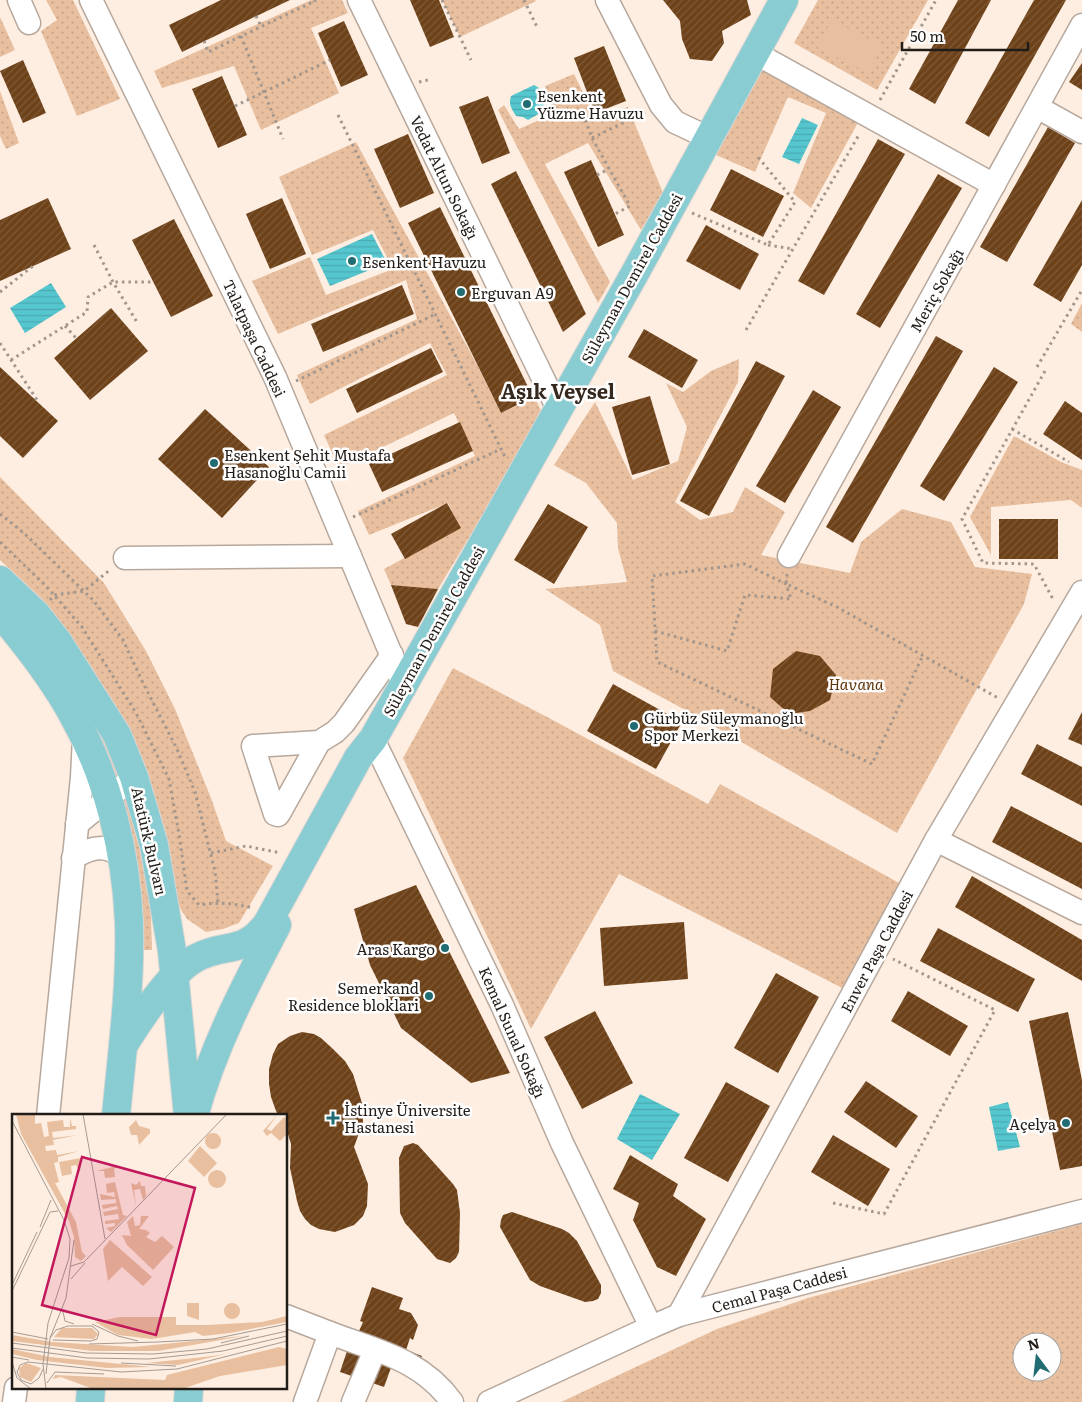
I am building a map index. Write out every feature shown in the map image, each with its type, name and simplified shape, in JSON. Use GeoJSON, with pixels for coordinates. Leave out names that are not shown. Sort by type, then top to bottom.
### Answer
{"type":"FeatureCollection","features":[{"type":"Feature","properties":{"kind":"main road","name":"Süleyman Demirel Caddesi"},"geometry":{"type":"LineString","coordinates":[[123,1046],[175,975],[196,958],[247,943],[261,931],[272,914],[358,758],[373,738],[673,204],[784,0]]}},
{"type":"Feature","properties":{"kind":"main road","name":"Atatürk Bulvarı"},"geometry":{"type":"LineString","coordinates":[[0,580],[36,614],[58,642],[113,729],[134,778],[148,821],[164,903],[175,975],[188,1114]]}},
{"type":"Feature","properties":{"kind":"main road","name":"Atatürk Bulvarı"},"geometry":{"type":"LineString","coordinates":[[0,613],[45,670],[84,734],[108,799],[122,858],[129,939],[123,1046],[116,1114]]}},
{"type":"Feature","properties":{"kind":"main road","name":"Süleyman Demirel Caddesi"},"geometry":{"type":"LineString","coordinates":[[195,1114],[212,1058],[236,1002],[365,760],[373,738]]}},
{"type":"Feature","properties":{"kind":"main road"},"geometry":{"type":"LineString","coordinates":[[164,903],[171,918],[187,940],[212,952]]}},
{"type":"Feature","properties":{"kind":"street"},"geometry":{"type":"LineString","coordinates":[[18,0],[29,23]]}},
{"type":"Feature","properties":{"kind":"street","name":"Talatpaşa Caddesi"},"geometry":{"type":"LineString","coordinates":[[91,0],[279,388],[403,683]]}},
{"type":"Feature","properties":{"kind":"street","name":"Vedat Altun Sokağı"},"geometry":{"type":"LineString","coordinates":[[359,0],[558,409]]}},
{"type":"Feature","properties":{"kind":"street"},"geometry":{"type":"LineString","coordinates":[[607,0],[661,104],[675,122],[709,138]]}},
{"type":"Feature","properties":{"kind":"street","name":"Meriç Sokağı"},"geometry":{"type":"LineString","coordinates":[[789,556],[1082,25]]}},
{"type":"Feature","properties":{"kind":"street"},"geometry":{"type":"LineString","coordinates":[[755,53],[994,184]]}},
{"type":"Feature","properties":{"kind":"street"},"geometry":{"type":"LineString","coordinates":[[1037,107],[1082,132]]}},
{"type":"Feature","properties":{"kind":"street"},"geometry":{"type":"LineString","coordinates":[[125,558],[350,556]]}},
{"type":"Feature","properties":{"kind":"street","name":"Enver Paşa Caddesi"},"geometry":{"type":"LineString","coordinates":[[679,1315],[936,840],[1082,592]]}},
{"type":"Feature","properties":{"kind":"street"},"geometry":{"type":"LineString","coordinates":[[319,742],[335,732],[344,723],[392,655]]}},
{"type":"Feature","properties":{"kind":"street"},"geometry":{"type":"LineString","coordinates":[[48,1114],[82,772],[84,734]]}},
{"type":"Feature","properties":{"kind":"street","name":"Kemal Sunal Sokağı"},"geometry":{"type":"LineString","coordinates":[[373,738],[502,1005],[562,1143],[651,1326]]}},
{"type":"Feature","properties":{"kind":"street"},"geometry":{"type":"LineString","coordinates":[[77,824],[134,778]]}},
{"type":"Feature","properties":{"kind":"street"},"geometry":{"type":"LineString","coordinates":[[936,840],[1082,913]]}},
{"type":"Feature","properties":{"kind":"street"},"geometry":{"type":"LineString","coordinates":[[73,858],[84,851],[98,848],[112,850],[122,858]]}},
{"type":"Feature","properties":{"kind":"street","name":"Cemal Paşa Caddesi"},"geometry":{"type":"LineString","coordinates":[[489,1402],[651,1326],[679,1315],[1082,1211]]}},
{"type":"Feature","properties":{"kind":"street"},"geometry":{"type":"LineString","coordinates":[[288,1317],[410,1364],[429,1376],[452,1402]]}},
{"type":"Feature","properties":{"kind":"street"},"geometry":{"type":"LineString","coordinates":[[305,1402],[330,1333]]}},
{"type":"Feature","properties":{"kind":"street"},"geometry":{"type":"LineString","coordinates":[[354,1402],[375,1350]]}},
{"type":"Feature","properties":{"kind":"path"},"geometry":{"type":"LineString","coordinates":[[204,41],[208,52],[315,2],[314,0]]}},
{"type":"Feature","properties":{"kind":"path"},"geometry":{"type":"LineString","coordinates":[[442,0],[471,60]]}},
{"type":"Feature","properties":{"kind":"path"},"geometry":{"type":"LineString","coordinates":[[524,0],[538,29]]}},
{"type":"Feature","properties":{"kind":"path"},"geometry":{"type":"LineString","coordinates":[[746,330],[936,0]]}},
{"type":"Feature","properties":{"kind":"path"},"geometry":{"type":"LineString","coordinates":[[256,16],[261,26]]}},
{"type":"Feature","properties":{"kind":"path"},"geometry":{"type":"LineString","coordinates":[[241,36],[283,139]]}},
{"type":"Feature","properties":{"kind":"path"},"geometry":{"type":"LineString","coordinates":[[235,106],[330,60]]}},
{"type":"Feature","properties":{"kind":"path"},"geometry":{"type":"LineString","coordinates":[[592,138],[661,104]]}},
{"type":"Feature","properties":{"kind":"path"},"geometry":{"type":"LineString","coordinates":[[583,114],[592,138],[630,206],[614,214]]}},
{"type":"Feature","properties":{"kind":"path"},"geometry":{"type":"LineString","coordinates":[[338,115],[517,482]]}},
{"type":"Feature","properties":{"kind":"path"},"geometry":{"type":"LineString","coordinates":[[758,157],[795,202],[768,245]]}},
{"type":"Feature","properties":{"kind":"path"},"geometry":{"type":"LineString","coordinates":[[597,175],[609,169]]}},
{"type":"Feature","properties":{"kind":"path"},"geometry":{"type":"LineString","coordinates":[[673,204],[768,245],[793,249]]}},
{"type":"Feature","properties":{"kind":"path"},"geometry":{"type":"LineString","coordinates":[[94,245],[138,324]]}},
{"type":"Feature","properties":{"kind":"path"},"geometry":{"type":"LineString","coordinates":[[0,292],[33,266]]}},
{"type":"Feature","properties":{"kind":"path"},"geometry":{"type":"LineString","coordinates":[[11,360],[87,312],[88,298],[113,282],[153,282]]}},
{"type":"Feature","properties":{"kind":"path"},"geometry":{"type":"LineString","coordinates":[[1037,367],[1082,290]]}},
{"type":"Feature","properties":{"kind":"path"},"geometry":{"type":"LineString","coordinates":[[279,388],[436,314]]}},
{"type":"Feature","properties":{"kind":"path"},"geometry":{"type":"LineString","coordinates":[[65,326],[76,338]]}},
{"type":"Feature","properties":{"kind":"path"},"geometry":{"type":"LineString","coordinates":[[0,343],[39,404]]}},
{"type":"Feature","properties":{"kind":"path"},"geometry":{"type":"LineString","coordinates":[[1044,371],[962,519],[983,563],[1034,564],[1065,622]]}},
{"type":"Feature","properties":{"kind":"path"},"geometry":{"type":"LineString","coordinates":[[1012,429],[1069,462]]}},
{"type":"Feature","properties":{"kind":"path"},"geometry":{"type":"LineString","coordinates":[[336,524],[502,449]]}},
{"type":"Feature","properties":{"kind":"path"},"geometry":{"type":"LineString","coordinates":[[0,514],[25,534],[94,601],[123,640],[177,749],[195,792],[211,853],[218,902],[237,904],[272,914]]}},
{"type":"Feature","properties":{"kind":"path"},"geometry":{"type":"LineString","coordinates":[[655,631],[727,651],[745,595],[791,599],[786,584],[789,556]]}},
{"type":"Feature","properties":{"kind":"path"},"geometry":{"type":"LineString","coordinates":[[55,595],[84,591],[125,558]]}},
{"type":"Feature","properties":{"kind":"path"},"geometry":{"type":"LineString","coordinates":[[923,655],[872,764],[657,662],[652,576],[745,564],[837,607],[923,655],[1014,707]]}},
{"type":"Feature","properties":{"kind":"path"},"geometry":{"type":"LineString","coordinates":[[211,853],[246,846],[303,859]]}},
{"type":"Feature","properties":{"kind":"path"},"geometry":{"type":"LineString","coordinates":[[833,1203],[884,1214],[995,1010],[877,951]]}},
{"type":"Feature","properties":{"kind":"green space"},"geometry":{"type":"Polygon","coordinates":[[[46,0],[73,0],[120,99],[77,116],[41,31],[57,20],[46,0]]]}},
{"type":"Feature","properties":{"kind":"green space"},"geometry":{"type":"Polygon","coordinates":[[[311,0],[342,0],[348,13],[311,28],[339,93],[261,130],[234,66],[162,88],[154,71],[311,0]]]}},
{"type":"Feature","properties":{"kind":"green space"},"geometry":{"type":"Polygon","coordinates":[[[442,0],[535,0],[536,1],[460,37],[442,0]]]}},
{"type":"Feature","properties":{"kind":"green space"},"geometry":{"type":"Polygon","coordinates":[[[818,0],[928,0],[877,90],[794,43],[818,0]]]}},
{"type":"Feature","properties":{"kind":"green space"},"geometry":{"type":"Polygon","coordinates":[[[0,17],[15,50],[0,57],[0,17]]]}},
{"type":"Feature","properties":{"kind":"green space"},"geometry":{"type":"Polygon","coordinates":[[[832,20],[883,46],[868,73],[817,47],[832,20]]]}},
{"type":"Feature","properties":{"kind":"green space"},"geometry":{"type":"Polygon","coordinates":[[[761,62],[861,117],[811,208],[793,193],[826,113],[788,97],[755,172],[716,155],[761,62]]]}},
{"type":"Feature","properties":{"kind":"green space"},"geometry":{"type":"Polygon","coordinates":[[[574,74],[595,117],[628,107],[663,193],[641,230],[588,143],[545,164],[610,282],[598,303],[498,110],[504,105],[519,129],[553,114],[545,86],[574,74]]]}},
{"type":"Feature","properties":{"kind":"green space"},"geometry":{"type":"Polygon","coordinates":[[[0,91],[19,143],[6,149],[0,136],[0,91]]]}},
{"type":"Feature","properties":{"kind":"green space"},"geometry":{"type":"Polygon","coordinates":[[[356,142],[475,361],[501,413],[533,398],[533,394],[543,415],[438,589],[391,585],[384,569],[460,528],[448,503],[369,535],[358,511],[475,456],[454,413],[339,468],[324,435],[447,375],[430,343],[310,404],[297,375],[417,319],[406,280],[278,334],[252,281],[310,257],[326,295],[393,269],[373,230],[312,255],[279,177],[356,142]]]}},
{"type":"Feature","properties":{"kind":"green space"},"geometry":{"type":"Polygon","coordinates":[[[1082,303],[1082,332],[1071,324],[1082,303]]]}},
{"type":"Feature","properties":{"kind":"green space","name":"Havana"},"geometry":{"type":"Polygon","coordinates":[[[739,359],[738,382],[675,502],[700,520],[733,512],[745,487],[785,512],[761,555],[850,573],[861,542],[902,509],[951,522],[975,567],[1032,574],[1024,604],[897,833],[702,719],[613,671],[600,625],[545,589],[627,582],[618,548],[617,523],[586,483],[554,465],[595,402],[633,480],[678,461],[687,427],[666,383],[683,392],[711,371],[739,359]]]}},
{"type":"Feature","properties":{"kind":"green space"},"geometry":{"type":"Polygon","coordinates":[[[1014,436],[1061,462],[1082,470],[1082,508],[1071,500],[991,507],[991,555],[970,517],[1014,436]]]}},
{"type":"Feature","properties":{"kind":"green space"},"geometry":{"type":"Polygon","coordinates":[[[0,477],[104,583],[146,651],[175,709],[211,798],[226,841],[273,866],[239,923],[223,929],[206,932],[187,919],[175,900],[124,726],[103,686],[72,638],[40,597],[0,560],[0,477]]]}},
{"type":"Feature","properties":{"kind":"green space"},"geometry":{"type":"Polygon","coordinates":[[[453,668],[708,804],[720,784],[910,889],[852,993],[619,874],[531,1029],[403,758],[453,668]]]}},
{"type":"Feature","properties":{"kind":"green space"},"geometry":{"type":"Polygon","coordinates":[[[87,714],[102,723],[136,813],[150,890],[152,950],[142,950],[138,867],[132,834],[118,792],[87,714]]]}},
{"type":"Feature","properties":{"kind":"green space"},"geometry":{"type":"Polygon","coordinates":[[[1082,1224],[1082,1402],[561,1402],[717,1329],[808,1298],[1082,1224]]]}},
{"type":"Feature","properties":{"kind":"water","name":"Esenkent Yüzme Havuzu"},"geometry":{"type":"Polygon","coordinates":[[[534,85],[541,90],[544,96],[542,112],[528,120],[516,116],[510,104],[511,96],[534,85]]]}},
{"type":"Feature","properties":{"kind":"water"},"geometry":{"type":"Polygon","coordinates":[[[802,118],[818,125],[799,164],[782,157],[802,118]]]}},
{"type":"Feature","properties":{"kind":"water","name":"Esenkent Havuzu"},"geometry":{"type":"Polygon","coordinates":[[[372,234],[387,263],[330,286],[317,259],[372,234]]]}},
{"type":"Feature","properties":{"kind":"water"},"geometry":{"type":"Polygon","coordinates":[[[51,283],[66,307],[25,333],[10,308],[51,283]]]}},
{"type":"Feature","properties":{"kind":"water"},"geometry":{"type":"Polygon","coordinates":[[[640,1094],[680,1114],[652,1160],[617,1139],[640,1094]]]}},
{"type":"Feature","properties":{"kind":"water"},"geometry":{"type":"Polygon","coordinates":[[[1008,1102],[1020,1147],[998,1151],[989,1107],[1008,1102]]]}},
{"type":"Feature","properties":{"kind":"building"},"geometry":{"type":"Polygon","coordinates":[[[221,0],[290,0],[182,52],[169,25],[221,0]]]}},
{"type":"Feature","properties":{"kind":"building"},"geometry":{"type":"Polygon","coordinates":[[[410,0],[439,0],[454,37],[430,47],[410,0]]]}},
{"type":"Feature","properties":{"kind":"building"},"geometry":{"type":"Polygon","coordinates":[[[663,0],[747,0],[751,15],[722,31],[724,43],[712,61],[690,59],[682,39],[680,21],[663,0]]]}},
{"type":"Feature","properties":{"kind":"building"},"geometry":{"type":"Polygon","coordinates":[[[958,0],[991,0],[935,104],[909,89],[958,0]]]}},
{"type":"Feature","properties":{"kind":"building"},"geometry":{"type":"Polygon","coordinates":[[[1034,0],[1066,0],[989,137],[965,123],[1034,0]]]}},
{"type":"Feature","properties":{"kind":"building"},"geometry":{"type":"Polygon","coordinates":[[[344,21],[368,75],[341,87],[318,33],[344,21]]]}},
{"type":"Feature","properties":{"kind":"building"},"geometry":{"type":"Polygon","coordinates":[[[604,46],[626,101],[595,113],[574,58],[604,46]]]}},
{"type":"Feature","properties":{"kind":"building"},"geometry":{"type":"Polygon","coordinates":[[[23,60],[46,113],[23,123],[0,71],[23,60]]]}},
{"type":"Feature","properties":{"kind":"building"},"geometry":{"type":"Polygon","coordinates":[[[1082,63],[1082,90],[1069,82],[1082,63]]]}},
{"type":"Feature","properties":{"kind":"building"},"geometry":{"type":"Polygon","coordinates":[[[222,76],[247,135],[218,148],[192,89],[222,76]]]}},
{"type":"Feature","properties":{"kind":"building"},"geometry":{"type":"Polygon","coordinates":[[[488,96],[510,153],[482,164],[459,107],[488,96]]]}},
{"type":"Feature","properties":{"kind":"building"},"geometry":{"type":"Polygon","coordinates":[[[1048,127],[1075,143],[1007,262],[980,247],[1048,127]]]}},
{"type":"Feature","properties":{"kind":"building"},"geometry":{"type":"Polygon","coordinates":[[[408,134],[434,193],[400,208],[374,149],[408,134]]]}},
{"type":"Feature","properties":{"kind":"building"},"geometry":{"type":"Polygon","coordinates":[[[878,139],[905,154],[824,295],[798,281],[878,139]]]}},
{"type":"Feature","properties":{"kind":"building"},"geometry":{"type":"Polygon","coordinates":[[[591,160],[624,235],[598,247],[564,172],[591,160]]]}},
{"type":"Feature","properties":{"kind":"building"},"geometry":{"type":"Polygon","coordinates":[[[731,169],[784,196],[763,237],[710,210],[731,169]]]}},
{"type":"Feature","properties":{"kind":"building"},"geometry":{"type":"Polygon","coordinates":[[[516,171],[586,314],[563,332],[491,184],[516,171]]]}},
{"type":"Feature","properties":{"kind":"building"},"geometry":{"type":"Polygon","coordinates":[[[938,174],[962,188],[880,328],[856,314],[938,174]]]}},
{"type":"Feature","properties":{"kind":"building"},"geometry":{"type":"Polygon","coordinates":[[[48,198],[71,249],[0,281],[0,220],[48,198]]]}},
{"type":"Feature","properties":{"kind":"building"},"geometry":{"type":"Polygon","coordinates":[[[282,198],[306,254],[270,269],[246,214],[282,198]]]}},
{"type":"Feature","properties":{"kind":"building"},"geometry":{"type":"Polygon","coordinates":[[[1082,200],[1082,265],[1061,302],[1033,285],[1082,200]]]}},
{"type":"Feature","properties":{"kind":"building","name":"Erguvan A9"},"geometry":{"type":"Polygon","coordinates":[[[440,207],[533,397],[501,413],[408,223],[440,207]]]}},
{"type":"Feature","properties":{"kind":"building"},"geometry":{"type":"Polygon","coordinates":[[[174,219],[213,296],[171,317],[132,240],[174,219]]]}},
{"type":"Feature","properties":{"kind":"building"},"geometry":{"type":"Polygon","coordinates":[[[706,225],[759,254],[740,290],[686,261],[706,225]]]}},
{"type":"Feature","properties":{"kind":"building"},"geometry":{"type":"Polygon","coordinates":[[[402,285],[414,314],[323,352],[311,324],[402,285]]]}},
{"type":"Feature","properties":{"kind":"building"},"geometry":{"type":"Polygon","coordinates":[[[111,308],[148,351],[90,400],[54,358],[111,308]]]}},
{"type":"Feature","properties":{"kind":"building"},"geometry":{"type":"Polygon","coordinates":[[[644,329],[698,360],[682,388],[628,357],[644,329]]]}},
{"type":"Feature","properties":{"kind":"building"},"geometry":{"type":"Polygon","coordinates":[[[936,336],[963,351],[853,543],[826,527],[936,336]]]}},
{"type":"Feature","properties":{"kind":"building"},"geometry":{"type":"Polygon","coordinates":[[[431,348],[443,372],[357,413],[346,389],[431,348]]]}},
{"type":"Feature","properties":{"kind":"building"},"geometry":{"type":"Polygon","coordinates":[[[756,361],[785,376],[709,516],[680,501],[756,361]]]}},
{"type":"Feature","properties":{"kind":"building"},"geometry":{"type":"Polygon","coordinates":[[[0,367],[58,421],[23,458],[0,436],[0,367]]]}},
{"type":"Feature","properties":{"kind":"building"},"geometry":{"type":"Polygon","coordinates":[[[994,367],[1018,382],[944,501],[920,486],[994,367]]]}},
{"type":"Feature","properties":{"kind":"building"},"geometry":{"type":"Polygon","coordinates":[[[813,390],[841,407],[785,503],[756,486],[813,390]]]}},
{"type":"Feature","properties":{"kind":"building"},"geometry":{"type":"Polygon","coordinates":[[[650,396],[670,464],[632,475],[612,407],[650,396]]]}},
{"type":"Feature","properties":{"kind":"building"},"geometry":{"type":"Polygon","coordinates":[[[1065,401],[1082,413],[1082,460],[1043,434],[1065,401]]]}},
{"type":"Feature","properties":{"kind":"building","name":"Esenkent Şehit Mustafa Hasanoğlu Camii"},"geometry":{"type":"Polygon","coordinates":[[[205,409],[269,467],[222,518],[158,459],[205,409]]]}},
{"type":"Feature","properties":{"kind":"building"},"geometry":{"type":"Polygon","coordinates":[[[460,422],[473,451],[382,492],[369,464],[460,422]]]}},
{"type":"Feature","properties":{"kind":"building"},"geometry":{"type":"Polygon","coordinates":[[[447,503],[461,528],[405,559],[391,534],[447,503]]]}},
{"type":"Feature","properties":{"kind":"building"},"geometry":{"type":"Polygon","coordinates":[[[548,504],[588,527],[554,584],[514,560],[548,504]]]}},
{"type":"Feature","properties":{"kind":"building"},"geometry":{"type":"Polygon","coordinates":[[[999,519],[1058,519],[1058,559],[999,559],[999,519]]]}},
{"type":"Feature","properties":{"kind":"building"},"geometry":{"type":"Polygon","coordinates":[[[391,585],[438,589],[418,627],[406,624],[391,585]]]}},
{"type":"Feature","properties":{"kind":"building"},"geometry":{"type":"Polygon","coordinates":[[[796,651],[820,656],[836,675],[830,700],[810,711],[789,714],[770,697],[773,669],[796,651]]]}},
{"type":"Feature","properties":{"kind":"building","name":"Gürbüz Süleymanoğlu Spor Merkezi"},"geometry":{"type":"Polygon","coordinates":[[[613,684],[682,722],[656,769],[587,731],[613,684]]]}},
{"type":"Feature","properties":{"kind":"building"},"geometry":{"type":"Polygon","coordinates":[[[1082,712],[1082,745],[1068,739],[1082,712]]]}},
{"type":"Feature","properties":{"kind":"building"},"geometry":{"type":"Polygon","coordinates":[[[1037,744],[1082,767],[1082,806],[1021,774],[1037,744]]]}},
{"type":"Feature","properties":{"kind":"building"},"geometry":{"type":"Polygon","coordinates":[[[1011,806],[1082,843],[1082,889],[992,842],[1011,806]]]}},
{"type":"Feature","properties":{"kind":"building"},"geometry":{"type":"Polygon","coordinates":[[[972,876],[1082,940],[1082,981],[955,907],[972,876]]]}},
{"type":"Feature","properties":{"kind":"building","name":"Semerkand Residence bloklari"},"geometry":{"type":"Polygon","coordinates":[[[416,885],[510,1073],[471,1083],[401,1028],[370,965],[354,909],[416,885]]]}},
{"type":"Feature","properties":{"kind":"building"},"geometry":{"type":"Polygon","coordinates":[[[684,922],[688,979],[604,986],[600,928],[684,922]]]}},
{"type":"Feature","properties":{"kind":"building"},"geometry":{"type":"Polygon","coordinates":[[[938,928],[1035,979],[1018,1012],[920,961],[938,928]]]}},
{"type":"Feature","properties":{"kind":"building"},"geometry":{"type":"Polygon","coordinates":[[[776,973],[819,997],[778,1073],[734,1048],[776,973]]]}},
{"type":"Feature","properties":{"kind":"building"},"geometry":{"type":"Polygon","coordinates":[[[908,991],[968,1026],[950,1056],[891,1021],[908,991]]]}},
{"type":"Feature","properties":{"kind":"building"},"geometry":{"type":"Polygon","coordinates":[[[595,1011],[633,1083],[582,1109],[544,1037],[595,1011]]]}},
{"type":"Feature","properties":{"kind":"building","name":"Açelya"},"geometry":{"type":"Polygon","coordinates":[[[1068,1012],[1082,1080],[1082,1166],[1060,1170],[1029,1021],[1068,1012]]]}},
{"type":"Feature","properties":{"kind":"building"},"geometry":{"type":"Polygon","coordinates":[[[302,1032],[314,1034],[321,1038],[345,1061],[353,1074],[362,1103],[363,1122],[354,1147],[368,1184],[367,1206],[363,1216],[354,1225],[335,1232],[319,1229],[311,1225],[300,1211],[290,1168],[291,1144],[288,1134],[288,1114],[278,1114],[271,1097],[269,1069],[273,1054],[278,1044],[290,1036],[302,1032]]]}},
{"type":"Feature","properties":{"kind":"building"},"geometry":{"type":"Polygon","coordinates":[[[866,1081],[918,1116],[896,1148],[844,1112],[866,1081]]]}},
{"type":"Feature","properties":{"kind":"building"},"geometry":{"type":"Polygon","coordinates":[[[726,1082],[770,1106],[728,1182],[684,1158],[726,1082]]]}},
{"type":"Feature","properties":{"kind":"building"},"geometry":{"type":"Polygon","coordinates":[[[833,1135],[890,1169],[868,1206],[811,1172],[833,1135]]]}},
{"type":"Feature","properties":{"kind":"building"},"geometry":{"type":"Polygon","coordinates":[[[413,1143],[418,1145],[457,1190],[460,1213],[459,1252],[450,1263],[437,1259],[405,1223],[400,1213],[399,1158],[404,1146],[413,1143]]]}},
{"type":"Feature","properties":{"kind":"building"},"geometry":{"type":"Polygon","coordinates":[[[630,1155],[678,1184],[673,1196],[706,1219],[676,1276],[657,1267],[633,1220],[639,1203],[613,1189],[630,1155]]]}},
{"type":"Feature","properties":{"kind":"building"},"geometry":{"type":"Polygon","coordinates":[[[512,1212],[562,1229],[577,1241],[601,1285],[601,1293],[598,1299],[585,1302],[540,1286],[530,1280],[500,1227],[503,1215],[512,1212]]]}},
{"type":"Feature","properties":{"kind":"building"},"geometry":{"type":"Polygon","coordinates":[[[372,1287],[403,1298],[399,1309],[411,1313],[418,1325],[413,1340],[410,1338],[406,1350],[422,1356],[416,1373],[392,1365],[384,1387],[340,1372],[354,1330],[359,1331],[363,1322],[360,1321],[372,1287]]]}},
{"type":"Feature","properties":{"kind":"place","name":"Esenkent Yüzme Havuzu"},"geometry":{"type":"Point","coordinates":[527,104]}},
{"type":"Feature","properties":{"kind":"place","name":"Esenkent Havuzu"},"geometry":{"type":"Point","coordinates":[352,261]}},
{"type":"Feature","properties":{"kind":"place","name":"Erguvan A9"},"geometry":{"type":"Point","coordinates":[461,292]}},
{"type":"Feature","properties":{"kind":"place","name":"Esenkent Şehit Mustafa Hasanoğlu Camii"},"geometry":{"type":"Point","coordinates":[214,463]}},
{"type":"Feature","properties":{"kind":"place","name":"Gürbüz Süleymanoğlu Spor Merkezi"},"geometry":{"type":"Point","coordinates":[634,726]}},
{"type":"Feature","properties":{"kind":"place","name":"Aras Kargo"},"geometry":{"type":"Point","coordinates":[445,948]}},
{"type":"Feature","properties":{"kind":"place","name":"Semerkand Residence bloklari"},"geometry":{"type":"Point","coordinates":[429,996]}},
{"type":"Feature","properties":{"kind":"place","name":"İstinye Üniversite Hastanesi"},"geometry":{"type":"Point","coordinates":[333,1118]}},
{"type":"Feature","properties":{"kind":"place","name":"Açelya"},"geometry":{"type":"Point","coordinates":[1066,1123]}},
{"type":"Feature","properties":{"kind":"district","name":"Aşık Veysel"},"geometry":{"type":"Point","coordinates":[558,390]}}]}
